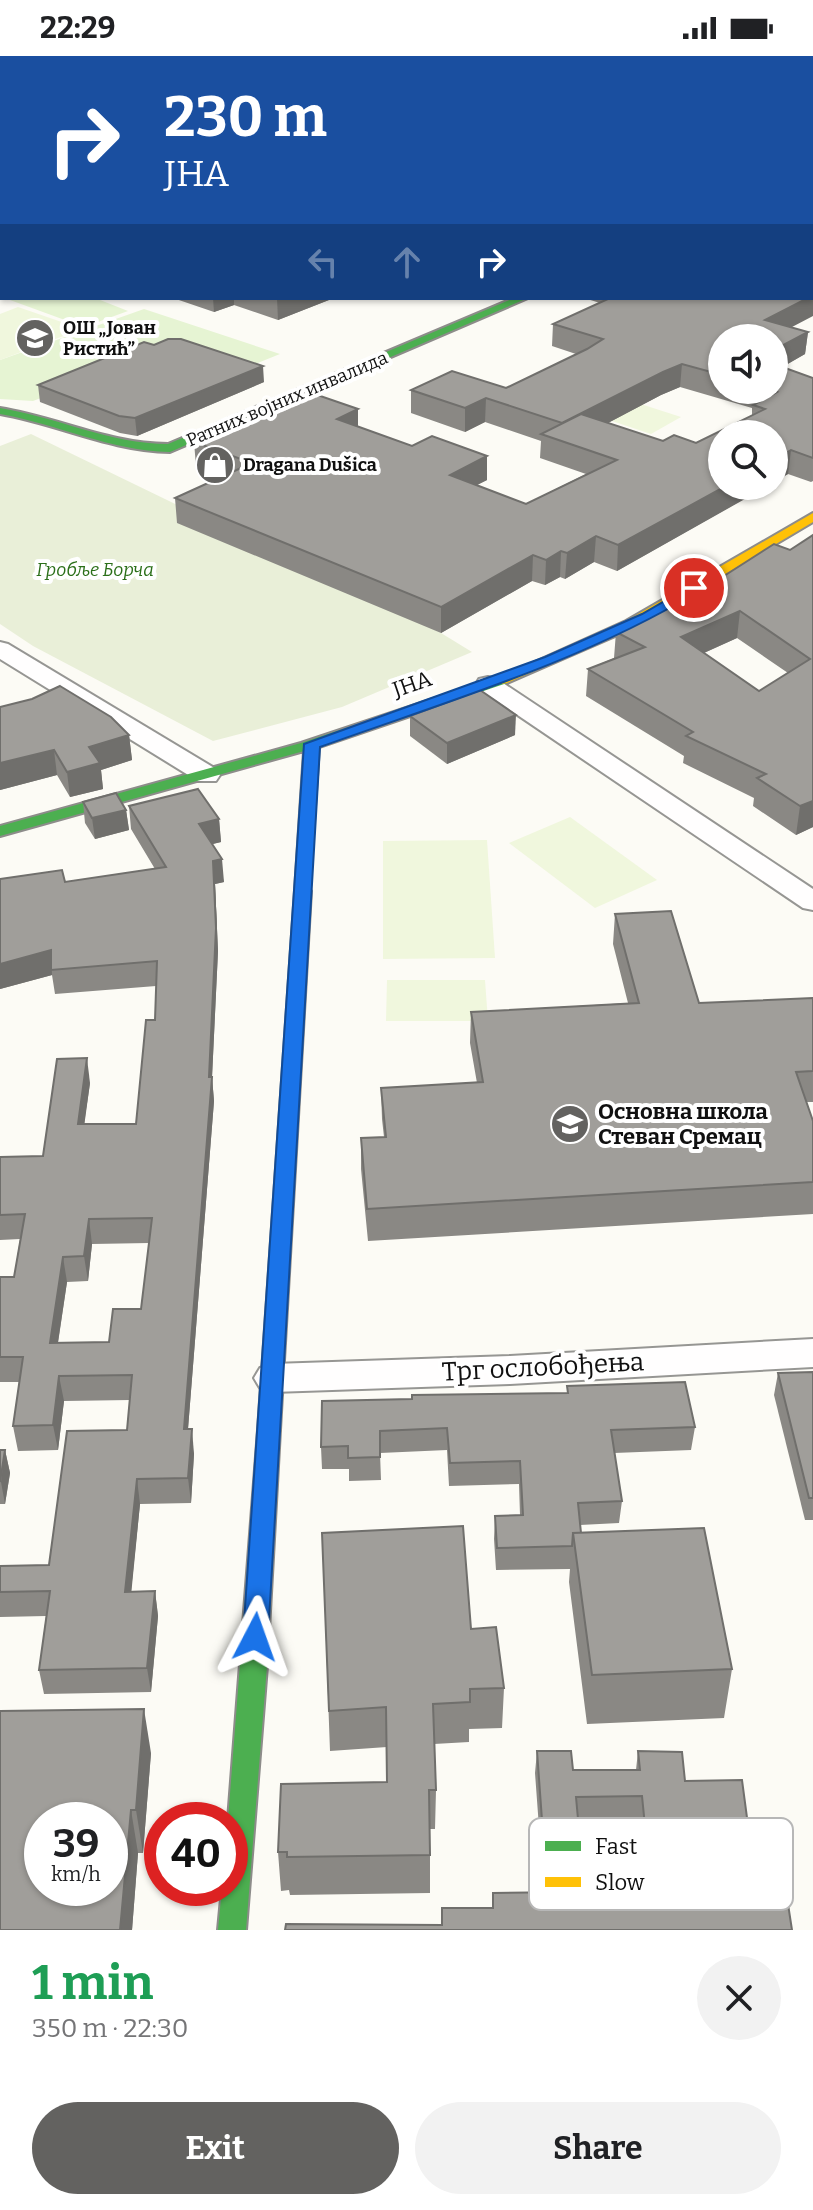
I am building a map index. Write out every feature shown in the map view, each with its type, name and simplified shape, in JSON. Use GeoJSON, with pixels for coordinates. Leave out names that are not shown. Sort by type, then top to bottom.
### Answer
{"type":"FeatureCollection","features":[{"type":"Feature","properties":{"kind":"street","name":"Ратних војних инвалида"},"geometry":{"type":"LineString","coordinates":[[0,411],[46,420],[121,447],[142,450],[170,448],[518,300]]}},
{"type":"Feature","properties":{"kind":"street","name":"ЈНА"},"geometry":{"type":"LineString","coordinates":[[0,831],[312,744],[488,684],[647,617],[813,517]]}},
{"type":"Feature","properties":{"kind":"street"},"geometry":{"type":"LineString","coordinates":[[0,649],[207,775]]}},
{"type":"Feature","properties":{"kind":"street"},"geometry":{"type":"LineString","coordinates":[[488,684],[813,902]]}},
{"type":"Feature","properties":{"kind":"street"},"geometry":{"type":"LineString","coordinates":[[232,1930],[247,1767],[312,744]]}},
{"type":"Feature","properties":{"kind":"street","name":"Трг ослобођења"},"geometry":{"type":"LineString","coordinates":[[273,1378],[510,1370],[813,1353]]}},
{"type":"Feature","properties":{"kind":"green space"},"geometry":{"type":"Polygon","coordinates":[[[10,300],[100,300],[128,311],[84,327],[10,300]]]}},
{"type":"Feature","properties":{"kind":"green space"},"geometry":{"type":"Polygon","coordinates":[[[18,307],[82,329],[0,360],[0,314],[18,307]]]}},
{"type":"Feature","properties":{"kind":"green space"},"geometry":{"type":"Polygon","coordinates":[[[144,309],[280,354],[238,371],[157,354],[33,401],[0,399],[0,360],[144,309]]]}},
{"type":"Feature","properties":{"kind":"green space"},"geometry":{"type":"Polygon","coordinates":[[[619,397],[681,417],[651,434],[588,413],[619,397]]]}},
{"type":"Feature","properties":{"kind":"green space","name":"Гробље Борча"},"geometry":{"type":"Polygon","coordinates":[[[31,434],[441,633],[472,652],[342,707],[213,741],[33,646],[0,624],[0,446],[31,434]]]}},
{"type":"Feature","properties":{"kind":"green space"},"geometry":{"type":"Polygon","coordinates":[[[570,817],[657,880],[595,908],[509,843],[570,817]]]}},
{"type":"Feature","properties":{"kind":"green space"},"geometry":{"type":"Polygon","coordinates":[[[487,840],[495,958],[383,959],[383,841],[487,840]]]}},
{"type":"Feature","properties":{"kind":"green space"},"geometry":{"type":"Polygon","coordinates":[[[387,980],[485,980],[488,1021],[386,1021],[387,980]]]}},
{"type":"Feature","properties":{"kind":"building"},"geometry":{"type":"Polygon","coordinates":[[[606,300],[804,300],[765,320],[779,324],[708,324],[708,371],[682,364],[562,423],[486,398],[465,408],[411,390],[452,371],[506,388],[603,339],[553,324],[606,300]]]}},
{"type":"Feature","properties":{"kind":"building"},"geometry":{"type":"Polygon","coordinates":[[[788,326],[808,332],[788,343],[788,326]]]}},
{"type":"Feature","properties":{"kind":"building"},"geometry":{"type":"Polygon","coordinates":[[[168,339],[181,339],[263,366],[135,418],[119,416],[38,385],[144,342],[154,345],[168,339]]]}},
{"type":"Feature","properties":{"kind":"building"},"geometry":{"type":"Polygon","coordinates":[[[788,369],[813,378],[813,458],[791,450],[788,452],[788,420],[743,420],[765,409],[753,405],[788,404],[788,369]]]}},
{"type":"Feature","properties":{"kind":"building"},"geometry":{"type":"Polygon","coordinates":[[[306,391],[358,409],[337,419],[412,446],[432,436],[487,456],[450,475],[526,504],[617,460],[541,434],[581,414],[663,441],[674,435],[696,443],[708,437],[708,496],[618,545],[596,536],[567,553],[561,551],[546,560],[533,555],[441,607],[175,498],[252,463],[194,442],[306,391]]]}},
{"type":"Feature","properties":{"kind":"building"},"geometry":{"type":"Polygon","coordinates":[[[813,535],[813,801],[800,806],[757,778],[766,774],[686,736],[693,732],[588,669],[645,647],[616,632],[699,592],[774,544],[790,550],[813,535]],[[740,611],[681,637],[759,691],[810,659],[740,611]]]}},
{"type":"Feature","properties":{"kind":"building"},"geometry":{"type":"Polygon","coordinates":[[[60,686],[111,717],[129,735],[89,747],[100,763],[67,772],[54,750],[0,763],[0,707],[32,699],[60,686]]]}},
{"type":"Feature","properties":{"kind":"building"},"geometry":{"type":"Polygon","coordinates":[[[480,690],[516,715],[447,743],[410,716],[480,690]]]}},
{"type":"Feature","properties":{"kind":"building"},"geometry":{"type":"Polygon","coordinates":[[[198,789],[219,819],[199,824],[222,859],[213,861],[216,928],[209,1077],[212,1077],[184,1429],[192,1429],[188,1478],[137,1479],[125,1592],[155,1591],[147,1668],[39,1670],[50,1591],[0,1592],[0,1566],[49,1565],[67,1431],[127,1430],[132,1375],[59,1376],[53,1425],[13,1426],[23,1357],[0,1357],[0,1277],[14,1277],[25,1214],[0,1215],[0,1157],[43,1156],[57,1059],[87,1058],[78,1124],[136,1124],[146,1020],[155,1020],[157,961],[51,970],[51,950],[0,964],[0,879],[62,870],[65,882],[166,867],[129,806],[198,789]],[[152,1218],[89,1219],[84,1256],[63,1257],[50,1343],[109,1342],[113,1309],[141,1309],[152,1218]]]}},
{"type":"Feature","properties":{"kind":"building"},"geometry":{"type":"Polygon","coordinates":[[[116,793],[126,810],[92,818],[83,802],[116,793]]]}},
{"type":"Feature","properties":{"kind":"building"},"geometry":{"type":"Polygon","coordinates":[[[671,911],[699,1003],[813,998],[813,1071],[796,1072],[813,1121],[813,1182],[367,1209],[361,1138],[386,1137],[381,1088],[483,1082],[471,1012],[639,1003],[615,914],[671,911]]]}},
{"type":"Feature","properties":{"kind":"building"},"geometry":{"type":"Polygon","coordinates":[[[813,1372],[813,1498],[809,1498],[778,1373],[813,1372]]]}},
{"type":"Feature","properties":{"kind":"building"},"geometry":{"type":"Polygon","coordinates":[[[685,1382],[695,1427],[611,1430],[622,1501],[578,1503],[581,1533],[573,1533],[572,1546],[497,1548],[495,1516],[523,1515],[520,1461],[450,1463],[447,1428],[380,1431],[380,1457],[348,1458],[348,1446],[321,1447],[322,1401],[412,1399],[412,1395],[568,1393],[567,1386],[685,1382]]]}},
{"type":"Feature","properties":{"kind":"building"},"geometry":{"type":"Polygon","coordinates":[[[0,1450],[5,1450],[0,1482],[0,1450]]]}},
{"type":"Feature","properties":{"kind":"building"},"geometry":{"type":"Polygon","coordinates":[[[463,1526],[471,1629],[496,1627],[504,1688],[470,1689],[470,1702],[433,1704],[436,1790],[429,1790],[430,1855],[287,1857],[287,1852],[278,1852],[281,1784],[387,1782],[386,1707],[329,1711],[322,1533],[463,1526]]]}},
{"type":"Feature","properties":{"kind":"building"},"geometry":{"type":"Polygon","coordinates":[[[704,1528],[732,1669],[592,1675],[573,1533],[704,1528]]]}},
{"type":"Feature","properties":{"kind":"building"},"geometry":{"type":"Polygon","coordinates":[[[144,1709],[136,1810],[131,1810],[128,1843],[128,1802],[24,1802],[24,1906],[122,1906],[120,1930],[0,1930],[0,1711],[144,1709]]]}},
{"type":"Feature","properties":{"kind":"building"},"geometry":{"type":"Polygon","coordinates":[[[537,1751],[571,1751],[573,1770],[640,1770],[638,1751],[682,1752],[685,1781],[742,1780],[747,1818],[644,1818],[642,1796],[576,1797],[578,1818],[542,1818],[537,1751]]]}},
{"type":"Feature","properties":{"kind":"building"},"geometry":{"type":"Polygon","coordinates":[[[493,1893],[529,1893],[529,1910],[789,1910],[792,1930],[285,1930],[286,1924],[442,1925],[442,1908],[493,1908],[493,1893]]]}},
{"type":"Feature","properties":{"kind":"traffic: fast"},"geometry":{"type":"LineString","coordinates":[[0,411],[22,414],[126,445],[170,448],[518,300]]}},
{"type":"Feature","properties":{"kind":"traffic: fast"},"geometry":{"type":"LineString","coordinates":[[0,831],[306,746],[502,680]]}},
{"type":"Feature","properties":{"kind":"traffic: fast"},"geometry":{"type":"LineString","coordinates":[[303,891],[312,744]]}},
{"type":"Feature","properties":{"kind":"traffic: fast"},"geometry":{"type":"LineString","coordinates":[[232,1930],[254,1666],[269,1430]]}},
{"type":"Feature","properties":{"kind":"traffic: slow"},"geometry":{"type":"LineString","coordinates":[[502,680],[631,624],[813,517]]}},
{"type":"Feature","properties":{"kind":"traffic: slow"},"geometry":{"type":"LineString","coordinates":[[269,1430],[303,891]]}},
{"type":"Feature","properties":{"kind":"place","name":"ОШ „Јован Ристић”"},"geometry":{"type":"Point","coordinates":[35,338]}},
{"type":"Feature","properties":{"kind":"place","name":"Dragana Dušica"},"geometry":{"type":"Point","coordinates":[215,465]}},
{"type":"Feature","properties":{"kind":"place","name":"Основна школа Стеван Сремац"},"geometry":{"type":"Point","coordinates":[570,1124]}},
{"type":"Feature","properties":{"kind":"route"},"geometry":{"type":"LineString","coordinates":[[255,1637],[312,744],[550,660],[647,617],[694,588]]}}]}
